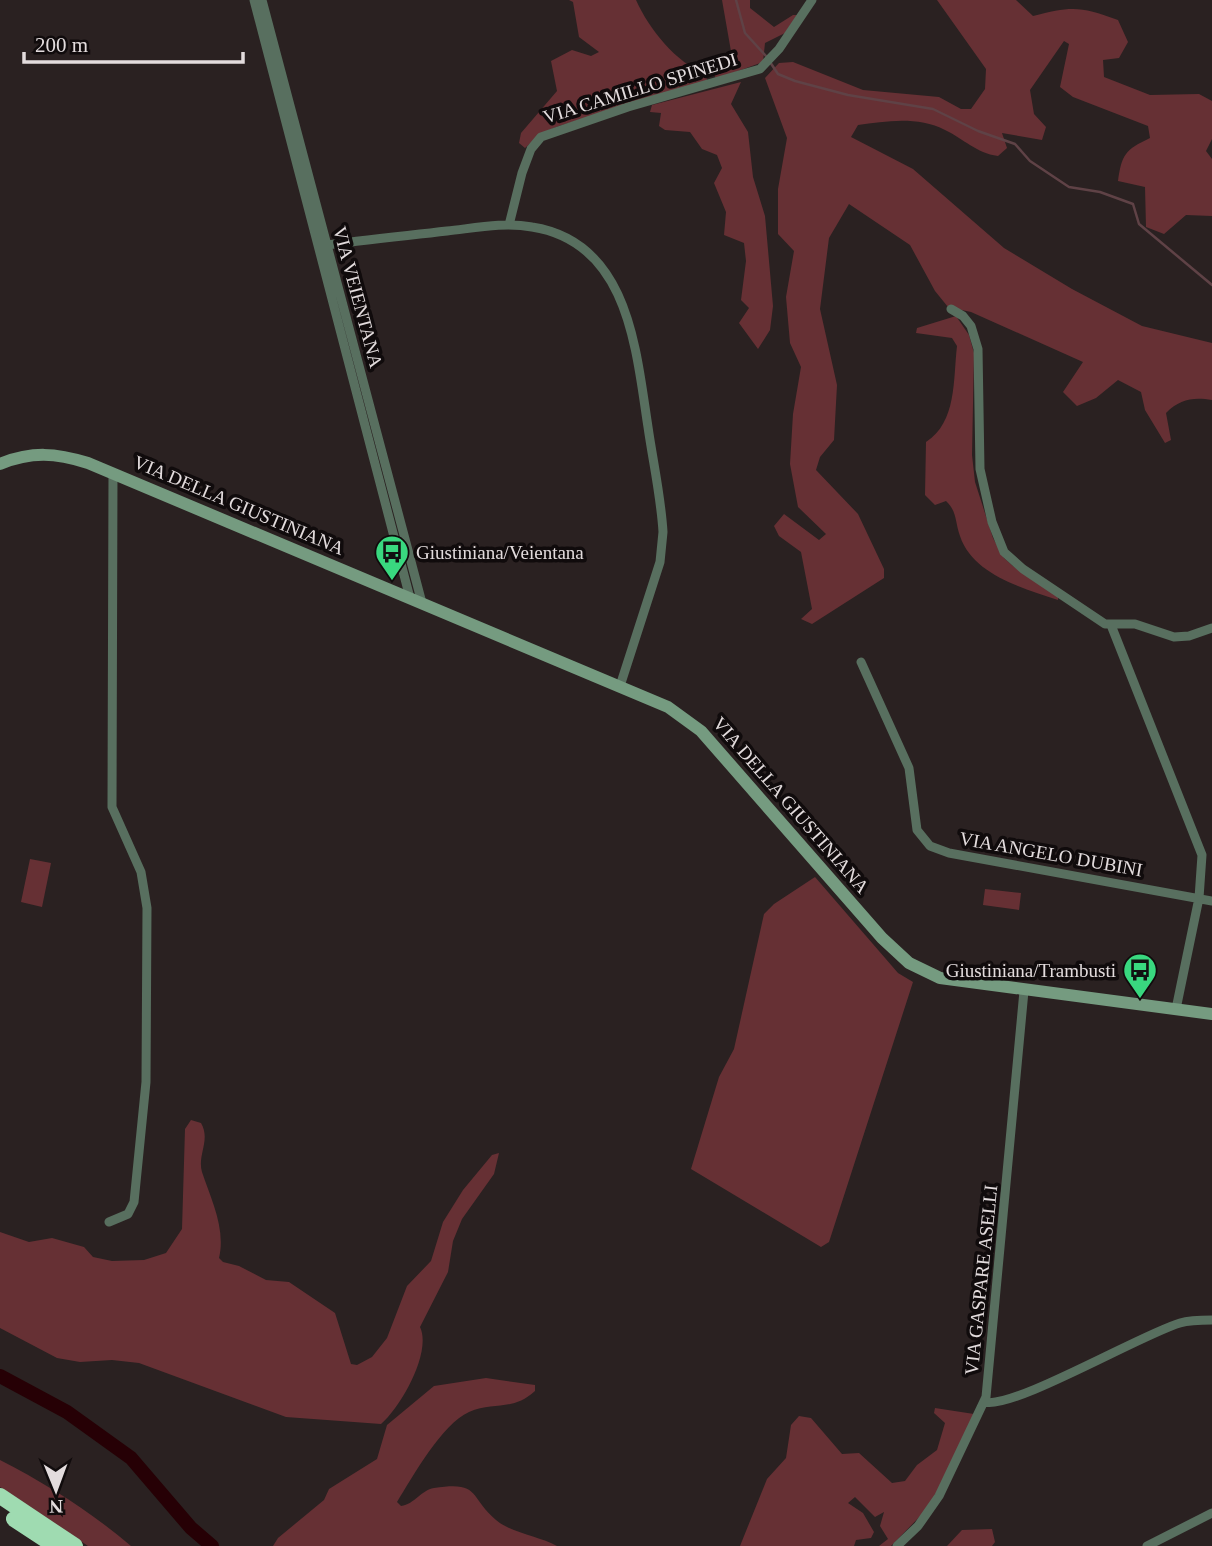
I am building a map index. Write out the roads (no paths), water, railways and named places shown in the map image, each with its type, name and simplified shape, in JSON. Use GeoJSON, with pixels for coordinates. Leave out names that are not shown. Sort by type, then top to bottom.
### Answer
{"type":"FeatureCollection","features":[{"type":"Feature","properties":{"kind":"highway"},"geometry":{"type":"LineString","coordinates":[[0,1496],[75,1546]]}},
{"type":"Feature","properties":{"kind":"highway"},"geometry":{"type":"LineString","coordinates":[[0,1509],[55,1546]]}},
{"type":"Feature","properties":{"kind":"street","name":"VIA VEIENTANA"},"geometry":{"type":"LineString","coordinates":[[254,0],[323,245]]}},
{"type":"Feature","properties":{"kind":"street","name":"VIA VEIENTANA"},"geometry":{"type":"LineString","coordinates":[[262,0],[416,600]]}},
{"type":"Feature","properties":{"kind":"street","name":"VIA CAMILLO SPINEDI"},"geometry":{"type":"LineString","coordinates":[[509,225],[526,161],[536,142],[544,135],[760,69],[779,49],[812,0]]}},
{"type":"Feature","properties":{"kind":"street"},"geometry":{"type":"LineString","coordinates":[[323,245],[509,225],[552,232],[587,254],[618,293],[633,336],[662,513],[663,541],[656,576],[620,686]]}},
{"type":"Feature","properties":{"kind":"street"},"geometry":{"type":"LineString","coordinates":[[951,309],[963,316],[971,326],[978,349],[980,468],[1002,547],[1023,569],[1111,625],[1135,624],[1181,637],[1212,628]]}},
{"type":"Feature","properties":{"kind":"street","name":"VIA DELLA GIUSTINIANA"},"geometry":{"type":"LineString","coordinates":[[0,464],[27,455],[51,453],[113,473],[668,707],[696,725],[882,938],[909,963],[940,978],[1212,1014]]}},
{"type":"Feature","properties":{"kind":"street","name":"VIA DELLA GIUSTINIANA"},"geometry":{"type":"LineString","coordinates":[[109,1222],[125,1216],[134,1202],[146,1082],[147,921],[144,880],[112,807],[113,473]]}},
{"type":"Feature","properties":{"kind":"street"},"geometry":{"type":"LineString","coordinates":[[1111,625],[1201,850],[1203,868],[1199,898],[1176,1009]]}},
{"type":"Feature","properties":{"kind":"street","name":"VIA ANGELO DUBINI"},"geometry":{"type":"LineString","coordinates":[[862,662],[909,768],[915,823],[920,836],[930,846],[949,853],[1212,901]]}},
{"type":"Feature","properties":{"kind":"street","name":"VIA GASPARE ASELLI"},"geometry":{"type":"LineString","coordinates":[[897,1546],[918,1526],[939,1496],[985,1402],[1000,1271],[1024,991]]}},
{"type":"Feature","properties":{"kind":"street"},"geometry":{"type":"LineString","coordinates":[[985,1402],[999,1403],[1049,1383],[1176,1325],[1212,1320]]}},
{"type":"Feature","properties":{"kind":"street"},"geometry":{"type":"LineString","coordinates":[[1147,1546],[1212,1513]]}},
{"type":"Feature","properties":{"kind":"waterway"},"geometry":{"type":"LineString","coordinates":[[736,0],[745,33],[766,56]]}},
{"type":"Feature","properties":{"kind":"waterway"},"geometry":{"type":"LineString","coordinates":[[770,62],[778,74],[795,81],[848,95],[933,109],[978,131],[1015,144],[1030,161],[1069,187],[1100,192],[1133,204],[1139,224],[1212,285]]}},
{"type":"Feature","properties":{"kind":"waterway"},"geometry":{"type":"LineString","coordinates":[[0,1376],[67,1412],[131,1458],[191,1528],[212,1546]]}},
{"type":"Feature","properties":{"kind":"place","name":"Giustiniana/Veientana"},"geometry":{"type":"Point","coordinates":[392,582]}},
{"type":"Feature","properties":{"kind":"place","name":"Giustiniana/Trambusti"},"geometry":{"type":"Point","coordinates":[1140,1000]}}]}
